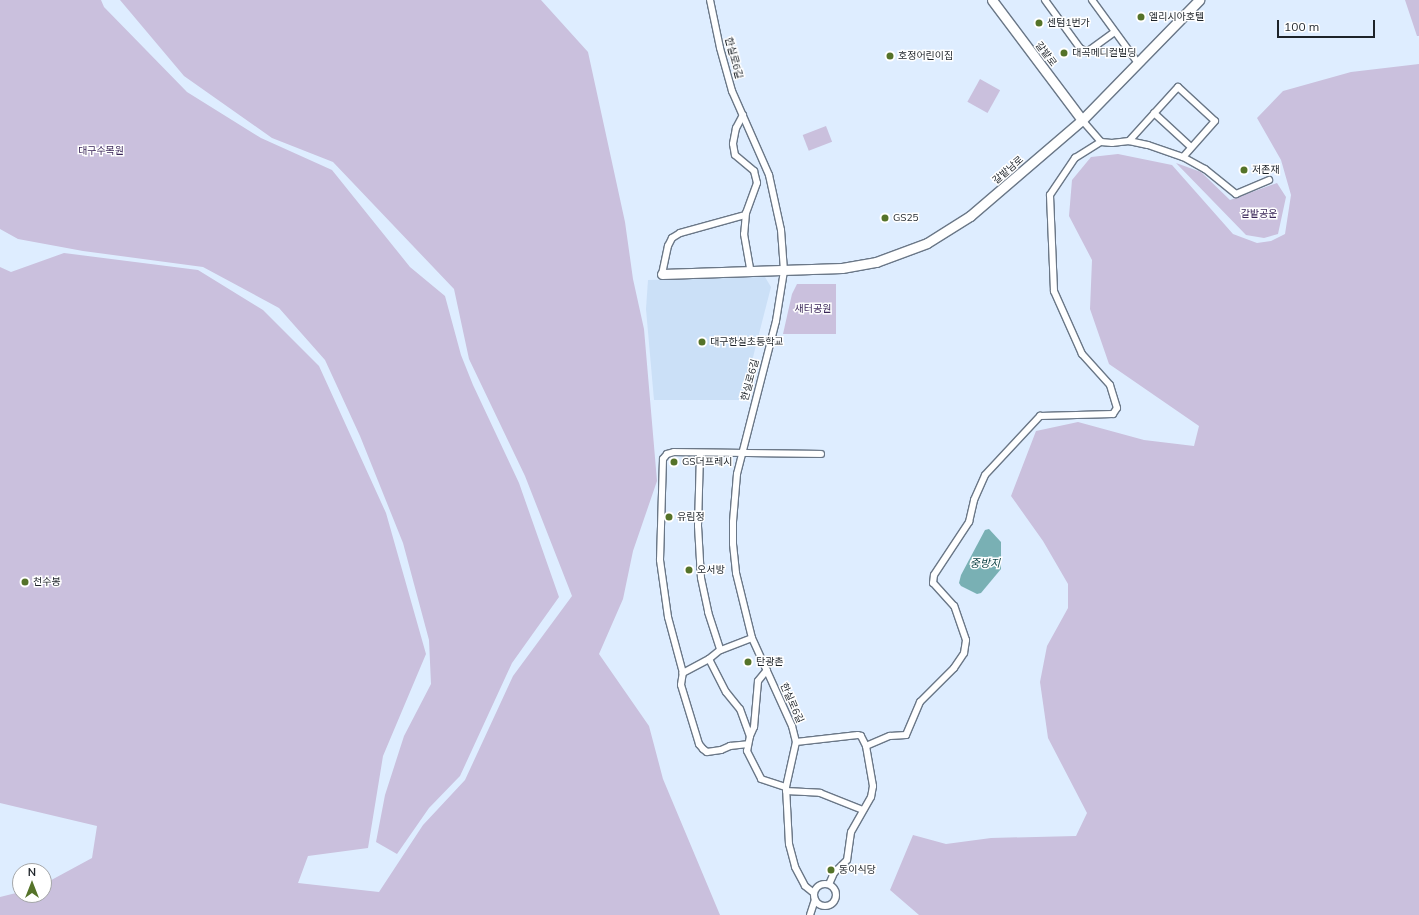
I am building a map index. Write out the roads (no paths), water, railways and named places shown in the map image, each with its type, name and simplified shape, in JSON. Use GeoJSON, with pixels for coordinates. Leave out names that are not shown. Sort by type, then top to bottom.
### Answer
{"type":"FeatureCollection","features":[{"type":"Feature","properties":{"kind":"main road","name":"갈밭로"},"geometry":{"type":"LineString","coordinates":[[992,0],[1082,120]]}},
{"type":"Feature","properties":{"kind":"main road","name":"갈밭남로"},"geometry":{"type":"LineString","coordinates":[[662,274],[842,268],[876,262],[926,243],[970,216],[1082,120],[1199,0]]}},
{"type":"Feature","properties":{"kind":"street","name":"한실로6길"},"geometry":{"type":"LineString","coordinates":[[710,0],[722,55],[732,91],[766,166],[779,213],[784,271],[776,322],[742,454],[735,490],[733,544],[736,573],[752,638],[792,726],[796,742],[786,789],[789,844],[795,867],[805,886],[814,893]]}},
{"type":"Feature","properties":{"kind":"street"},"geometry":{"type":"LineString","coordinates":[[1045,0],[1080,48],[1087,52],[1115,32]]}},
{"type":"Feature","properties":{"kind":"street"},"geometry":{"type":"LineString","coordinates":[[1092,0],[1138,63]]}},
{"type":"Feature","properties":{"kind":"street"},"geometry":{"type":"LineString","coordinates":[[1129,140],[1178,87],[1215,121],[1183,157]]}},
{"type":"Feature","properties":{"kind":"street"},"geometry":{"type":"LineString","coordinates":[[1154,114],[1191,148]]}},
{"type":"Feature","properties":{"kind":"street"},"geometry":{"type":"LineString","coordinates":[[743,115],[736,128],[733,144],[735,155],[755,173],[757,183],[745,215],[744,234],[751,272]]}},
{"type":"Feature","properties":{"kind":"street"},"geometry":{"type":"LineString","coordinates":[[1082,120],[1101,142]]}},
{"type":"Feature","properties":{"kind":"street"},"geometry":{"type":"LineString","coordinates":[[866,746],[890,736],[906,735],[920,702],[954,668],[964,653],[966,640],[954,606],[933,583],[934,575],[970,522],[974,500],[985,475],[1040,416],[1113,414],[1117,408],[1110,385],[1082,354],[1054,291],[1050,195],[1075,158],[1101,142],[1112,143],[1129,140],[1183,157],[1205,169],[1236,194],[1269,180]]}},
{"type":"Feature","properties":{"kind":"street"},"geometry":{"type":"LineString","coordinates":[[755,173],[766,166]]}},
{"type":"Feature","properties":{"kind":"street"},"geometry":{"type":"LineString","coordinates":[[662,274],[668,246],[672,238],[680,233],[745,215]]}},
{"type":"Feature","properties":{"kind":"street"},"geometry":{"type":"LineString","coordinates":[[748,744],[730,746],[721,750],[707,752],[702,749],[681,685],[683,672],[668,618],[660,560],[663,459],[667,454],[674,452],[700,454],[822,454]]}},
{"type":"Feature","properties":{"kind":"street"},"geometry":{"type":"LineString","coordinates":[[700,454],[698,498],[700,571],[708,612],[720,650]]}},
{"type":"Feature","properties":{"kind":"street"},"geometry":{"type":"LineString","coordinates":[[683,672],[709,659],[720,650],[752,638]]}},
{"type":"Feature","properties":{"kind":"street"},"geometry":{"type":"LineString","coordinates":[[709,659],[726,692],[740,709],[750,736]]}},
{"type":"Feature","properties":{"kind":"street"},"geometry":{"type":"LineString","coordinates":[[767,670],[758,681],[754,727],[750,736],[747,751],[761,779],[786,789],[820,793],[863,810]]}},
{"type":"Feature","properties":{"kind":"street"},"geometry":{"type":"LineString","coordinates":[[796,742],[858,735],[861,736],[866,746],[873,786],[872,797],[851,832],[847,860],[834,873],[829,884]]}},
{"type":"Feature","properties":{"kind":"street"},"geometry":{"type":"LineString","coordinates":[[829,884],[836,892],[834,902],[824,906],[816,900],[814,893],[818,886],[829,884]]}},
{"type":"Feature","properties":{"kind":"street"},"geometry":{"type":"LineString","coordinates":[[810,915],[816,900]]}},
{"type":"Feature","properties":{"kind":"water","name":"중방지"},"geometry":{"type":"Polygon","coordinates":[[[989,529],[1001,542],[1001,569],[981,593],[977,594],[961,586],[959,583],[961,575],[985,530],[989,529]]]}},
{"type":"Feature","properties":{"kind":"place","name":"엘리시아호텔"},"geometry":{"type":"Point","coordinates":[1141,17]}},
{"type":"Feature","properties":{"kind":"place","name":"센텀1번가"},"geometry":{"type":"Point","coordinates":[1039,23]}},
{"type":"Feature","properties":{"kind":"place","name":"대곡메디컬빌딩"},"geometry":{"type":"Point","coordinates":[1064,53]}},
{"type":"Feature","properties":{"kind":"place","name":"호정어린이집"},"geometry":{"type":"Point","coordinates":[890,56]}},
{"type":"Feature","properties":{"kind":"place","name":"저존재"},"geometry":{"type":"Point","coordinates":[1244,170]}},
{"type":"Feature","properties":{"kind":"place","name":"GS25"},"geometry":{"type":"Point","coordinates":[885,218]}},
{"type":"Feature","properties":{"kind":"place","name":"대구한실초등학교"},"geometry":{"type":"Point","coordinates":[702,342]}},
{"type":"Feature","properties":{"kind":"place","name":"GS더프레시"},"geometry":{"type":"Point","coordinates":[674,462]}},
{"type":"Feature","properties":{"kind":"place","name":"유림정"},"geometry":{"type":"Point","coordinates":[669,517]}},
{"type":"Feature","properties":{"kind":"place","name":"오서방"},"geometry":{"type":"Point","coordinates":[689,570]}},
{"type":"Feature","properties":{"kind":"place","name":"천수봉"},"geometry":{"type":"Point","coordinates":[25,582]}},
{"type":"Feature","properties":{"kind":"place","name":"탄광촌"},"geometry":{"type":"Point","coordinates":[748,662]}},
{"type":"Feature","properties":{"kind":"place","name":"동이식당"},"geometry":{"type":"Point","coordinates":[831,870]}},
{"type":"Feature","properties":{"kind":"park label","name":"대구수목원"},"geometry":{"type":"Point","coordinates":[101,151]}},
{"type":"Feature","properties":{"kind":"park label","name":"갈밭공운"},"geometry":{"type":"Point","coordinates":[1259,214]}},
{"type":"Feature","properties":{"kind":"park label","name":"새터공원"},"geometry":{"type":"Point","coordinates":[813,309]}}]}
